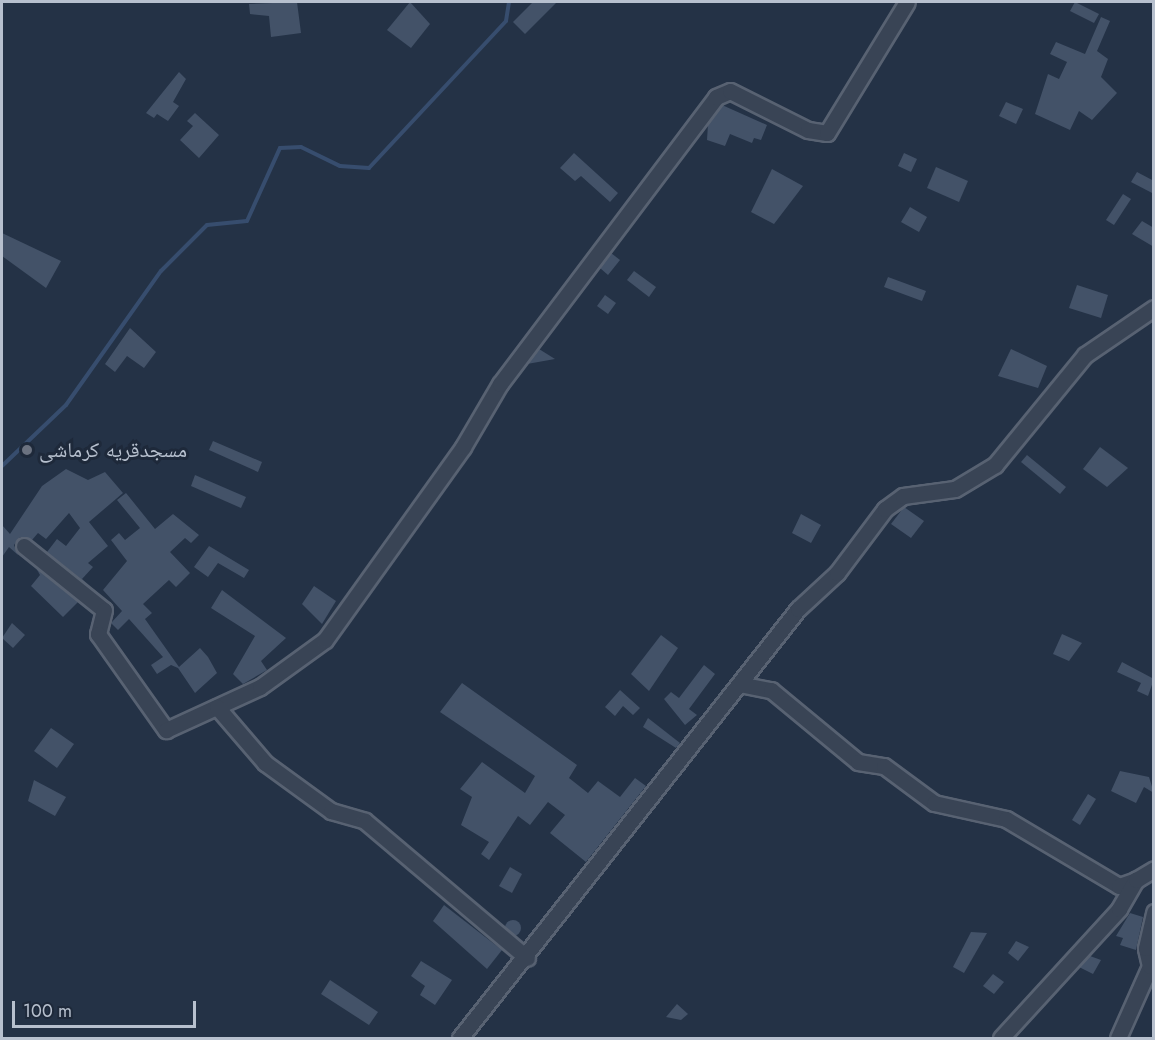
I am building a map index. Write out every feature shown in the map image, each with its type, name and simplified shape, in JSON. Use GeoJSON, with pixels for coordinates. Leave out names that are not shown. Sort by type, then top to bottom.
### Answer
{"type":"FeatureCollection","features":[{"type":"Feature","properties":{"kind":"street"},"geometry":{"type":"LineString","coordinates":[[24,546],[104,610],[98,634],[166,730],[260,687],[325,640],[464,447],[500,384],[716,97],[730,92],[808,130],[827,133],[907,2]]}},
{"type":"Feature","properties":{"kind":"street"},"geometry":{"type":"LineString","coordinates":[[460,1038],[528,958],[740,684],[885,509],[903,496],[955,489],[995,465],[1085,355],[1154,308]]}},
{"type":"Feature","properties":{"kind":"street"},"geometry":{"type":"LineString","coordinates":[[740,684],[771,690],[858,762],[884,766],[934,803],[1006,819],[1119,886],[1136,880],[1154,869]]}},
{"type":"Feature","properties":{"kind":"street"},"geometry":{"type":"LineString","coordinates":[[217,707],[265,763],[331,811],[365,820],[528,958]]}},
{"type":"Feature","properties":{"kind":"street"},"geometry":{"type":"LineString","coordinates":[[1001,1038],[1119,909],[1136,880]]}},
{"type":"Feature","properties":{"kind":"street"},"geometry":{"type":"LineString","coordinates":[[1118,1038],[1150,966],[1146,948],[1154,912]]}},
{"type":"Feature","properties":{"kind":"building"},"geometry":{"type":"Polygon","coordinates":[[[297,2],[301,33],[271,37],[269,16],[250,14],[249,4],[297,2]]]}},
{"type":"Feature","properties":{"kind":"building"},"geometry":{"type":"Polygon","coordinates":[[[410,2],[430,24],[411,48],[387,30],[410,2]]]}},
{"type":"Feature","properties":{"kind":"building"},"geometry":{"type":"Polygon","coordinates":[[[533,2],[557,2],[525,34],[513,22],[533,2]]]}},
{"type":"Feature","properties":{"kind":"building"},"geometry":{"type":"Polygon","coordinates":[[[1075,2],[1099,14],[1094,23],[1070,11],[1075,2]]]}},
{"type":"Feature","properties":{"kind":"building"},"geometry":{"type":"Polygon","coordinates":[[[1101,17],[1110,21],[1097,51],[1108,59],[1101,77],[1117,93],[1092,120],[1079,111],[1070,130],[1035,114],[1048,74],[1059,79],[1067,62],[1050,54],[1056,42],[1085,54],[1101,17]]]}},
{"type":"Feature","properties":{"kind":"building"},"geometry":{"type":"Polygon","coordinates":[[[179,72],[186,79],[173,102],[179,106],[168,121],[157,114],[154,118],[146,113],[179,72]]]}},
{"type":"Feature","properties":{"kind":"building"},"geometry":{"type":"Polygon","coordinates":[[[1006,102],[1023,109],[1016,124],[999,116],[1006,102]]]}},
{"type":"Feature","properties":{"kind":"building"},"geometry":{"type":"Polygon","coordinates":[[[722,105],[767,125],[761,140],[754,138],[752,143],[730,134],[725,146],[707,140],[708,124],[722,105]]]}},
{"type":"Feature","properties":{"kind":"building"},"geometry":{"type":"Polygon","coordinates":[[[195,113],[219,135],[199,158],[180,140],[193,126],[187,121],[195,113]]]}},
{"type":"Feature","properties":{"kind":"building"},"geometry":{"type":"Polygon","coordinates":[[[574,153],[618,193],[610,202],[581,176],[575,181],[560,168],[574,153]]]}},
{"type":"Feature","properties":{"kind":"building"},"geometry":{"type":"Polygon","coordinates":[[[904,153],[917,159],[911,172],[898,166],[904,153]]]}},
{"type":"Feature","properties":{"kind":"building"},"geometry":{"type":"Polygon","coordinates":[[[936,167],[968,181],[959,202],[927,188],[936,167]]]}},
{"type":"Feature","properties":{"kind":"building"},"geometry":{"type":"Polygon","coordinates":[[[772,169],[803,186],[774,224],[751,212],[772,169]]]}},
{"type":"Feature","properties":{"kind":"building"},"geometry":{"type":"Polygon","coordinates":[[[1137,172],[1154,181],[1154,194],[1131,182],[1137,172]]]}},
{"type":"Feature","properties":{"kind":"building"},"geometry":{"type":"Polygon","coordinates":[[[1123,194],[1131,199],[1114,225],[1106,220],[1123,194]]]}},
{"type":"Feature","properties":{"kind":"building"},"geometry":{"type":"Polygon","coordinates":[[[910,207],[927,217],[919,232],[901,222],[910,207]]]}},
{"type":"Feature","properties":{"kind":"building"},"geometry":{"type":"Polygon","coordinates":[[[1142,221],[1154,228],[1154,247],[1132,234],[1142,221]]]}},
{"type":"Feature","properties":{"kind":"building"},"geometry":{"type":"Polygon","coordinates":[[[2,233],[61,261],[46,288],[2,256],[2,233]]]}},
{"type":"Feature","properties":{"kind":"building"},"geometry":{"type":"Polygon","coordinates":[[[611,253],[620,260],[608,275],[600,268],[611,253]]]}},
{"type":"Feature","properties":{"kind":"building"},"geometry":{"type":"Polygon","coordinates":[[[634,271],[656,287],[649,297],[627,280],[634,271]]]}},
{"type":"Feature","properties":{"kind":"building"},"geometry":{"type":"Polygon","coordinates":[[[888,277],[926,291],[922,301],[884,287],[888,277]]]}},
{"type":"Feature","properties":{"kind":"building"},"geometry":{"type":"Polygon","coordinates":[[[1077,285],[1108,295],[1101,318],[1069,308],[1077,285]]]}},
{"type":"Feature","properties":{"kind":"building"},"geometry":{"type":"Polygon","coordinates":[[[605,295],[616,303],[608,314],[597,306],[605,295]]]}},
{"type":"Feature","properties":{"kind":"building"},"geometry":{"type":"Polygon","coordinates":[[[130,328],[156,352],[144,368],[127,356],[115,372],[105,364],[130,328]]]}},
{"type":"Feature","properties":{"kind":"building"},"geometry":{"type":"Polygon","coordinates":[[[539,349],[555,359],[527,364],[539,349]]]}},
{"type":"Feature","properties":{"kind":"building"},"geometry":{"type":"Polygon","coordinates":[[[1011,349],[1047,366],[1038,388],[998,376],[1011,349]]]}},
{"type":"Feature","properties":{"kind":"building"},"geometry":{"type":"Polygon","coordinates":[[[213,441],[262,462],[258,472],[209,450],[213,441]]]}},
{"type":"Feature","properties":{"kind":"building"},"geometry":{"type":"Polygon","coordinates":[[[1100,447],[1128,468],[1107,487],[1083,469],[1100,447]]]}},
{"type":"Feature","properties":{"kind":"building"},"geometry":{"type":"Polygon","coordinates":[[[1027,455],[1066,487],[1060,494],[1021,462],[1027,455]]]}},
{"type":"Feature","properties":{"kind":"building"},"geometry":{"type":"Polygon","coordinates":[[[66,469],[88,480],[105,472],[123,493],[89,522],[108,546],[88,563],[93,567],[82,579],[91,587],[47,552],[57,539],[66,546],[80,528],[69,513],[46,539],[38,533],[32,540],[20,537],[14,545],[18,555],[9,547],[2,557],[2,525],[10,534],[42,486],[66,469]]]}},
{"type":"Feature","properties":{"kind":"building"},"geometry":{"type":"Polygon","coordinates":[[[195,475],[246,497],[241,508],[191,486],[195,475]]]}},
{"type":"Feature","properties":{"kind":"building"},"geometry":{"type":"Polygon","coordinates":[[[126,493],[155,529],[173,514],[199,535],[191,543],[185,538],[170,552],[190,573],[176,587],[169,580],[143,604],[152,613],[145,619],[179,667],[200,648],[208,657],[217,673],[195,693],[178,668],[171,665],[157,674],[151,665],[163,657],[129,619],[118,630],[111,623],[122,611],[103,590],[127,561],[111,540],[119,533],[125,540],[140,528],[117,500],[126,493]]]}},
{"type":"Feature","properties":{"kind":"building"},"geometry":{"type":"Polygon","coordinates":[[[904,507],[924,521],[911,538],[891,524],[904,507]]]}},
{"type":"Feature","properties":{"kind":"building"},"geometry":{"type":"Polygon","coordinates":[[[801,514],[821,525],[811,543],[792,533],[801,514]]]}},
{"type":"Feature","properties":{"kind":"building"},"geometry":{"type":"Polygon","coordinates":[[[209,546],[249,570],[244,578],[218,563],[208,577],[194,567],[209,546]]]}},
{"type":"Feature","properties":{"kind":"building"},"geometry":{"type":"Polygon","coordinates":[[[36,568],[78,602],[63,617],[31,586],[40,575],[36,568]]]}},
{"type":"Feature","properties":{"kind":"building"},"geometry":{"type":"Polygon","coordinates":[[[314,586],[336,601],[322,624],[302,604],[314,586]]]}},
{"type":"Feature","properties":{"kind":"building"},"geometry":{"type":"Polygon","coordinates":[[[222,590],[286,638],[261,661],[267,670],[243,684],[233,674],[255,636],[211,608],[222,590]]]}},
{"type":"Feature","properties":{"kind":"building"},"geometry":{"type":"Polygon","coordinates":[[[12,623],[25,635],[13,648],[2,638],[12,623]]]}},
{"type":"Feature","properties":{"kind":"building"},"geometry":{"type":"Polygon","coordinates":[[[1062,634],[1082,643],[1069,661],[1053,654],[1062,634]]]}},
{"type":"Feature","properties":{"kind":"building"},"geometry":{"type":"Polygon","coordinates":[[[661,635],[678,648],[649,691],[631,674],[661,635]]]}},
{"type":"Feature","properties":{"kind":"building"},"geometry":{"type":"Polygon","coordinates":[[[1122,662],[1154,679],[1148,696],[1137,691],[1141,683],[1117,672],[1122,662]]]}},
{"type":"Feature","properties":{"kind":"building"},"geometry":{"type":"Polygon","coordinates":[[[704,665],[715,674],[689,709],[697,715],[685,725],[664,699],[671,692],[679,698],[704,665]]]}},
{"type":"Feature","properties":{"kind":"building"},"geometry":{"type":"Polygon","coordinates":[[[462,683],[577,765],[569,778],[588,793],[598,781],[620,797],[635,778],[646,786],[586,862],[550,833],[565,815],[548,802],[530,825],[518,816],[489,860],[481,854],[489,842],[461,825],[472,797],[460,789],[482,762],[525,793],[535,776],[440,712],[462,683]]]}},
{"type":"Feature","properties":{"kind":"building"},"geometry":{"type":"Polygon","coordinates":[[[620,690],[640,708],[633,715],[623,706],[615,716],[605,707],[620,690]]]}},
{"type":"Feature","properties":{"kind":"building"},"geometry":{"type":"Polygon","coordinates":[[[648,718],[680,743],[676,748],[643,727],[648,718]]]}},
{"type":"Feature","properties":{"kind":"building"},"geometry":{"type":"Polygon","coordinates":[[[51,728],[74,744],[57,768],[34,751],[51,728]]]}},
{"type":"Feature","properties":{"kind":"building"},"geometry":{"type":"Polygon","coordinates":[[[1120,771],[1149,777],[1154,793],[1144,787],[1136,803],[1111,791],[1120,771]]]}},
{"type":"Feature","properties":{"kind":"building"},"geometry":{"type":"Polygon","coordinates":[[[34,780],[66,797],[55,816],[28,801],[34,780]]]}},
{"type":"Feature","properties":{"kind":"building"},"geometry":{"type":"Polygon","coordinates":[[[1088,794],[1096,799],[1080,825],[1072,820],[1088,794]]]}},
{"type":"Feature","properties":{"kind":"building"},"geometry":{"type":"Polygon","coordinates":[[[510,867],[522,874],[512,893],[499,886],[510,867]]]}},
{"type":"Feature","properties":{"kind":"building"},"geometry":{"type":"Polygon","coordinates":[[[444,905],[502,950],[487,969],[433,921],[444,905]]]}},
{"type":"Feature","properties":{"kind":"building"},"geometry":{"type":"Polygon","coordinates":[[[1130,913],[1143,917],[1136,950],[1120,945],[1123,938],[1116,936],[1130,913]]]}},
{"type":"Feature","properties":{"kind":"building"},"geometry":{"type":"Polygon","coordinates":[[[513,920],[521,928],[513,936],[505,928],[513,920]]]}},
{"type":"Feature","properties":{"kind":"building"},"geometry":{"type":"Polygon","coordinates":[[[971,932],[987,933],[964,973],[953,967],[971,932]]]}},
{"type":"Feature","properties":{"kind":"building"},"geometry":{"type":"Polygon","coordinates":[[[1016,941],[1029,947],[1018,961],[1008,953],[1016,941]]]}},
{"type":"Feature","properties":{"kind":"building"},"geometry":{"type":"Polygon","coordinates":[[[1090,956],[1101,960],[1093,974],[1079,967],[1090,956]]]}},
{"type":"Feature","properties":{"kind":"building"},"geometry":{"type":"Polygon","coordinates":[[[421,961],[452,980],[435,1005],[420,995],[425,986],[411,976],[421,961]]]}},
{"type":"Feature","properties":{"kind":"building"},"geometry":{"type":"Polygon","coordinates":[[[993,974],[1004,982],[994,994],[983,986],[993,974]]]}},
{"type":"Feature","properties":{"kind":"building"},"geometry":{"type":"Polygon","coordinates":[[[330,980],[378,1012],[369,1025],[321,994],[330,980]]]}},
{"type":"Feature","properties":{"kind":"building"},"geometry":{"type":"Polygon","coordinates":[[[677,1004],[688,1014],[681,1020],[666,1017],[677,1004]]]}},
{"type":"Feature","properties":{"kind":"waterway"},"geometry":{"type":"LineString","coordinates":[[2,466],[66,405],[161,271],[207,225],[247,221],[280,148],[301,147],[340,166],[369,168],[506,21],[509,2]]}},
{"type":"Feature","properties":{"kind":"place","name":"مسجدقریه کرماشی"},"geometry":{"type":"Point","coordinates":[27,450]}}]}
